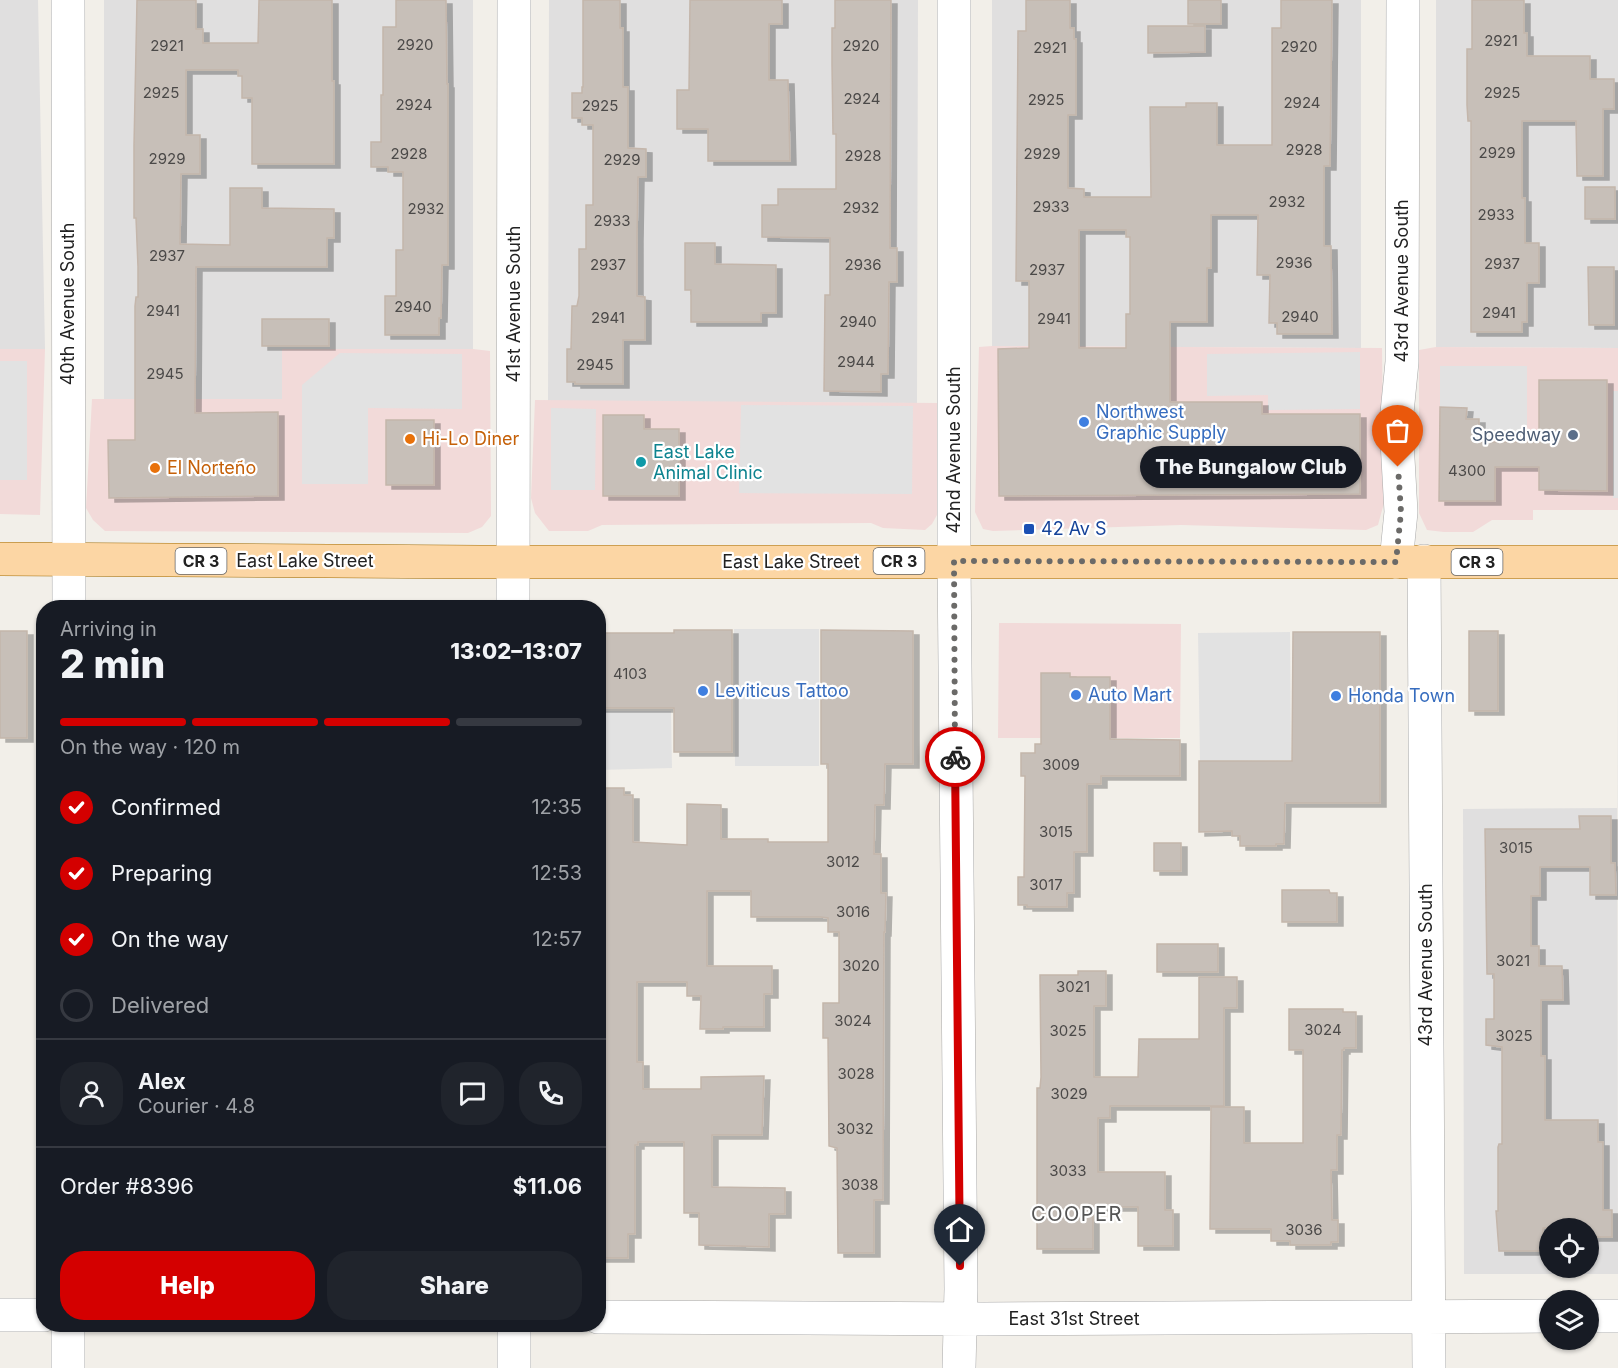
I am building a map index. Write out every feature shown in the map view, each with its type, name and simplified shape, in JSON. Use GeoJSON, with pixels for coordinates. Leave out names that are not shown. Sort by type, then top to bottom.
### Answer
{"type":"FeatureCollection","features":[{"type":"Feature","properties":{"kind":"main road","name":"East Lake Street"},"geometry":{"type":"LineString","coordinates":[[0,560],[1618,562]]}},
{"type":"Feature","properties":{"kind":"street","name":"40th Avenue South"},"geometry":{"type":"LineString","coordinates":[[68,0],[69,600]]}},
{"type":"Feature","properties":{"kind":"street","name":"41st Avenue South"},"geometry":{"type":"LineString","coordinates":[[513,600],[514,0]]}},
{"type":"Feature","properties":{"kind":"street","name":"42nd Avenue South"},"geometry":{"type":"LineString","coordinates":[[954,0],[954,561],[961,1277],[959,1368]]}},
{"type":"Feature","properties":{"kind":"street","name":"43rd Avenue South"},"geometry":{"type":"LineString","coordinates":[[1403,0],[1402,362],[1396,423],[1401,512],[1410,562],[1429,1368]]}},
{"type":"Feature","properties":{"kind":"street"},"geometry":{"type":"LineString","coordinates":[[0,1315],[36,1315]]}},
{"type":"Feature","properties":{"kind":"street","name":"East 31st Street"},"geometry":{"type":"LineString","coordinates":[[606,1317],[959,1319],[1539,1316]]}},
{"type":"Feature","properties":{"kind":"street"},"geometry":{"type":"LineString","coordinates":[[1599,1316],[1618,1316]]}},
{"type":"Feature","properties":{"kind":"street"},"geometry":{"type":"LineString","coordinates":[[68,1332],[68,1368]]}},
{"type":"Feature","properties":{"kind":"street"},"geometry":{"type":"LineString","coordinates":[[514,1332],[514,1368]]}},
{"type":"Feature","properties":{"kind":"shaded area"},"geometry":{"type":"Polygon","coordinates":[[[0,0],[38,0],[45,349],[0,349],[0,0]]]}},
{"type":"Feature","properties":{"kind":"shaded area"},"geometry":{"type":"Polygon","coordinates":[[[104,0],[473,0],[473,349],[283,349],[282,399],[104,399],[104,0]]]}},
{"type":"Feature","properties":{"kind":"shaded area"},"geometry":{"type":"Polygon","coordinates":[[[549,0],[918,0],[917,403],[548,402],[549,0]]]}},
{"type":"Feature","properties":{"kind":"shaded area"},"geometry":{"type":"Polygon","coordinates":[[[992,0],[1361,0],[1361,348],[992,346],[992,0]]]}},
{"type":"Feature","properties":{"kind":"shaded area"},"geometry":{"type":"Polygon","coordinates":[[[1436,0],[1618,0],[1618,348],[1436,347],[1436,0]]]}},
{"type":"Feature","properties":{"kind":"shaded area"},"geometry":{"type":"Polygon","coordinates":[[[979,347],[1382,348],[1384,503],[1378,525],[1366,530],[1181,525],[993,531],[983,529],[975,512],[979,347]]]}},
{"type":"Feature","properties":{"kind":"shaded area"},"geometry":{"type":"Polygon","coordinates":[[[1436,347],[1618,348],[1618,510],[1533,510],[1533,520],[1492,520],[1473,532],[1427,530],[1419,513],[1419,350],[1436,347]]]}},
{"type":"Feature","properties":{"kind":"shaded area"},"geometry":{"type":"Polygon","coordinates":[[[0,349],[45,349],[40,515],[0,514],[0,349]]]}},
{"type":"Feature","properties":{"kind":"shaded area"},"geometry":{"type":"Polygon","coordinates":[[[282,349],[473,349],[490,351],[491,516],[482,527],[468,533],[105,531],[93,520],[86,508],[92,399],[282,399],[282,349]]]}},
{"type":"Feature","properties":{"kind":"shaded area"},"geometry":{"type":"Polygon","coordinates":[[[1360,352],[1360,409],[1268,410],[1268,395],[1207,396],[1207,354],[1360,352]]]}},
{"type":"Feature","properties":{"kind":"shaded area"},"geometry":{"type":"Polygon","coordinates":[[[340,353],[462,354],[462,409],[368,408],[368,484],[302,484],[302,385],[340,353]]]}},
{"type":"Feature","properties":{"kind":"shaded area"},"geometry":{"type":"Polygon","coordinates":[[[0,361],[27,361],[27,480],[0,480],[0,361]]]}},
{"type":"Feature","properties":{"kind":"shaded area"},"geometry":{"type":"Polygon","coordinates":[[[1440,366],[1527,366],[1527,437],[1479,437],[1466,419],[1467,408],[1440,407],[1440,366]]]}},
{"type":"Feature","properties":{"kind":"shaded area"},"geometry":{"type":"Polygon","coordinates":[[[1613,391],[1618,391],[1618,498],[1613,498],[1613,391]]]}},
{"type":"Feature","properties":{"kind":"shaded area"},"geometry":{"type":"Polygon","coordinates":[[[535,400],[939,403],[937,515],[925,530],[883,528],[871,523],[602,525],[588,531],[549,531],[535,513],[531,498],[535,400]]]}},
{"type":"Feature","properties":{"kind":"shaded area"},"geometry":{"type":"Polygon","coordinates":[[[741,405],[913,406],[912,494],[739,493],[741,405]]]}},
{"type":"Feature","properties":{"kind":"shaded area"},"geometry":{"type":"Polygon","coordinates":[[[551,408],[596,409],[595,490],[551,490],[551,408]]]}},
{"type":"Feature","properties":{"kind":"shaded area"},"geometry":{"type":"Polygon","coordinates":[[[999,623],[1181,624],[1180,738],[998,738],[999,623]]]}},
{"type":"Feature","properties":{"kind":"shaded area"},"geometry":{"type":"Polygon","coordinates":[[[1617,627],[1618,1274],[1599,1274],[1599,1218],[1539,1218],[1539,1274],[1464,1274],[1463,809],[1617,808],[1617,627]]]}},
{"type":"Feature","properties":{"kind":"shaded area"},"geometry":{"type":"Polygon","coordinates":[[[734,629],[819,629],[819,766],[735,766],[734,629]]]}},
{"type":"Feature","properties":{"kind":"shaded area"},"geometry":{"type":"Polygon","coordinates":[[[1290,632],[1291,760],[1200,761],[1198,633],[1290,632]]]}},
{"type":"Feature","properties":{"kind":"shaded area"},"geometry":{"type":"Polygon","coordinates":[[[606,711],[671,711],[672,768],[606,770],[606,711]]]}},
{"type":"Feature","properties":{"kind":"building"},"geometry":{"type":"Polygon","coordinates":[[[137,0],[196,0],[196,29],[203,29],[203,43],[258,43],[259,0],[332,0],[334,164],[252,164],[252,98],[242,98],[242,76],[238,76],[238,70],[186,70],[186,135],[200,135],[200,174],[181,174],[180,244],[230,245],[230,188],[262,188],[262,208],[334,209],[334,238],[327,238],[327,267],[196,267],[195,413],[278,412],[278,496],[109,498],[108,440],[135,440],[135,306],[136,297],[138,297],[136,218],[134,218],[137,0]]]}},
{"type":"Feature","properties":{"kind":"building"},"geometry":{"type":"Polygon","coordinates":[[[396,0],[446,0],[448,265],[442,265],[439,335],[385,335],[385,296],[396,296],[396,250],[403,250],[403,172],[388,172],[388,167],[371,167],[371,142],[381,142],[383,27],[396,27],[396,0]]]}},
{"type":"Feature","properties":{"kind":"building"},"geometry":{"type":"Polygon","coordinates":[[[583,0],[620,0],[620,28],[623,28],[623,87],[628,87],[628,148],[646,149],[646,177],[638,177],[637,237],[637,296],[645,297],[645,340],[623,340],[623,384],[567,382],[567,349],[571,349],[572,306],[577,306],[579,296],[579,249],[586,249],[586,205],[593,205],[593,125],[582,125],[582,118],[572,118],[572,93],[582,93],[583,87],[583,0]]]}},
{"type":"Feature","properties":{"kind":"building"},"geometry":{"type":"Polygon","coordinates":[[[690,0],[782,0],[782,24],[769,24],[769,80],[788,80],[790,161],[708,161],[708,129],[677,129],[677,90],[689,90],[690,0]]]}},
{"type":"Feature","properties":{"kind":"building"},"geometry":{"type":"Polygon","coordinates":[[[835,0],[891,0],[890,248],[897,248],[897,282],[889,282],[888,374],[881,374],[881,392],[824,391],[825,295],[830,295],[830,238],[762,237],[762,205],[778,205],[778,189],[836,189],[832,65],[835,0]]]}},
{"type":"Feature","properties":{"kind":"building"},"geometry":{"type":"Polygon","coordinates":[[[1026,0],[1070,0],[1070,28],[1074,28],[1074,39],[1076,39],[1076,115],[1068,115],[1068,188],[1084,189],[1084,197],[1151,197],[1150,107],[1186,107],[1186,103],[1217,103],[1217,145],[1272,145],[1272,28],[1281,28],[1281,0],[1332,0],[1330,166],[1324,166],[1324,246],[1331,246],[1332,334],[1277,334],[1277,323],[1269,323],[1270,275],[1257,275],[1258,215],[1211,215],[1211,268],[1207,268],[1207,322],[1170,322],[1170,402],[1262,402],[1262,414],[1360,414],[1360,494],[999,496],[998,349],[1029,348],[1029,281],[1016,281],[1018,31],[1026,31],[1026,0]],[[1079,230],[1079,348],[1126,348],[1126,314],[1130,314],[1130,237],[1126,237],[1126,230],[1079,230]]]}},
{"type":"Feature","properties":{"kind":"building"},"geometry":{"type":"Polygon","coordinates":[[[1188,0],[1221,0],[1221,24],[1188,24],[1188,0]]]}},
{"type":"Feature","properties":{"kind":"building"},"geometry":{"type":"Polygon","coordinates":[[[1472,0],[1524,0],[1527,56],[1590,56],[1590,79],[1614,79],[1614,109],[1603,109],[1603,176],[1577,176],[1576,121],[1522,121],[1522,198],[1525,198],[1525,243],[1539,243],[1539,283],[1527,283],[1527,322],[1522,322],[1522,332],[1471,332],[1471,121],[1468,121],[1467,105],[1467,49],[1472,49],[1472,0]]]}},
{"type":"Feature","properties":{"kind":"building"},"geometry":{"type":"Polygon","coordinates":[[[1148,26],[1205,26],[1205,52],[1148,53],[1148,26]]]}},
{"type":"Feature","properties":{"kind":"building"},"geometry":{"type":"Polygon","coordinates":[[[1585,187],[1615,187],[1615,219],[1585,219],[1585,187]]]}},
{"type":"Feature","properties":{"kind":"building"},"geometry":{"type":"Polygon","coordinates":[[[685,243],[715,243],[715,264],[776,265],[776,313],[761,313],[761,322],[691,322],[691,290],[685,290],[685,243]]]}},
{"type":"Feature","properties":{"kind":"building"},"geometry":{"type":"Polygon","coordinates":[[[1588,267],[1614,267],[1614,325],[1589,325],[1588,267]]]}},
{"type":"Feature","properties":{"kind":"building"},"geometry":{"type":"Polygon","coordinates":[[[262,319],[329,319],[329,346],[262,346],[262,319]]]}},
{"type":"Feature","properties":{"kind":"building"},"geometry":{"type":"Polygon","coordinates":[[[1539,380],[1607,380],[1607,491],[1539,490],[1539,467],[1495,467],[1495,501],[1439,501],[1440,407],[1467,408],[1466,419],[1479,419],[1479,442],[1539,442],[1539,380]]]}},
{"type":"Feature","properties":{"kind":"building","name":"East Lake Animal Clinic"},"geometry":{"type":"Polygon","coordinates":[[[603,415],[644,415],[644,429],[679,429],[679,496],[603,496],[603,415]]]}},
{"type":"Feature","properties":{"kind":"building","name":"Hi-Lo Diner"},"geometry":{"type":"Polygon","coordinates":[[[386,420],[434,420],[434,485],[386,485],[386,420]]]}},
{"type":"Feature","properties":{"kind":"building"},"geometry":{"type":"Polygon","coordinates":[[[674,630],[732,630],[732,752],[674,752],[674,708],[606,708],[606,633],[674,633],[674,630]]]}},
{"type":"Feature","properties":{"kind":"building"},"geometry":{"type":"Polygon","coordinates":[[[821,630],[913,631],[913,764],[885,764],[884,805],[875,805],[874,854],[881,854],[881,893],[886,893],[883,1200],[874,1200],[874,1253],[838,1253],[837,1148],[829,1146],[828,1038],[823,1038],[823,1003],[839,1003],[839,932],[828,932],[828,918],[751,917],[751,891],[707,891],[707,966],[772,966],[772,994],[764,994],[764,1027],[700,1029],[701,996],[687,996],[687,982],[637,982],[637,1062],[643,1062],[643,1089],[701,1089],[701,1077],[764,1076],[762,1135],[712,1135],[712,1187],[785,1188],[785,1214],[769,1214],[769,1247],[699,1245],[699,1213],[684,1213],[684,1142],[638,1142],[638,1145],[635,1145],[635,1234],[628,1234],[628,1258],[606,1258],[606,788],[624,788],[624,795],[633,795],[633,842],[687,845],[687,804],[721,805],[721,839],[828,842],[828,764],[821,764],[821,630]]]}},
{"type":"Feature","properties":{"kind":"building"},"geometry":{"type":"Polygon","coordinates":[[[0,631],[27,631],[27,738],[0,738],[0,631]]]}},
{"type":"Feature","properties":{"kind":"building"},"geometry":{"type":"Polygon","coordinates":[[[1469,631],[1498,631],[1498,711],[1469,711],[1469,631]]]}},
{"type":"Feature","properties":{"kind":"building","name":"Honda Town"},"geometry":{"type":"Polygon","coordinates":[[[1293,632],[1380,632],[1380,803],[1285,803],[1284,844],[1276,844],[1276,846],[1240,846],[1240,836],[1232,836],[1232,831],[1199,832],[1199,761],[1292,761],[1293,632]]]}},
{"type":"Feature","properties":{"kind":"building"},"geometry":{"type":"Polygon","coordinates":[[[1041,673],[1070,673],[1070,677],[1110,677],[1110,739],[1180,740],[1180,776],[1101,776],[1101,784],[1087,784],[1087,852],[1074,852],[1074,893],[1067,893],[1067,907],[1018,905],[1018,877],[1024,877],[1025,776],[1021,776],[1021,753],[1035,753],[1035,744],[1041,744],[1041,673]]]}},
{"type":"Feature","properties":{"kind":"building"},"geometry":{"type":"Polygon","coordinates":[[[1579,816],[1611,816],[1611,863],[1615,863],[1616,895],[1590,895],[1590,867],[1540,867],[1540,896],[1531,896],[1531,946],[1539,946],[1539,966],[1562,966],[1563,1000],[1541,1000],[1541,1056],[1545,1056],[1545,1120],[1598,1120],[1598,1142],[1603,1142],[1603,1210],[1612,1210],[1612,1237],[1599,1237],[1599,1218],[1539,1218],[1539,1251],[1499,1251],[1496,1211],[1498,1211],[1498,1147],[1502,1144],[1502,1047],[1486,1045],[1486,1019],[1494,1019],[1494,974],[1487,974],[1485,829],[1580,829],[1579,816]]]}},
{"type":"Feature","properties":{"kind":"building"},"geometry":{"type":"Polygon","coordinates":[[[1154,843],[1181,843],[1181,871],[1154,871],[1154,843]]]}},
{"type":"Feature","properties":{"kind":"building"},"geometry":{"type":"Polygon","coordinates":[[[1282,890],[1329,890],[1330,893],[1337,893],[1337,922],[1282,922],[1282,890]]]}},
{"type":"Feature","properties":{"kind":"building"},"geometry":{"type":"Polygon","coordinates":[[[1157,944],[1218,944],[1218,972],[1157,972],[1157,944]]]}},
{"type":"Feature","properties":{"kind":"building"},"geometry":{"type":"Polygon","coordinates":[[[1078,971],[1106,971],[1106,1006],[1094,1006],[1094,1077],[1138,1077],[1139,1039],[1199,1039],[1199,977],[1237,977],[1237,1008],[1224,1008],[1224,1106],[1110,1106],[1110,1118],[1098,1118],[1098,1172],[1165,1172],[1165,1210],[1173,1210],[1173,1246],[1138,1246],[1138,1207],[1093,1207],[1093,1249],[1037,1249],[1037,1088],[1040,1088],[1041,1077],[1040,975],[1078,975],[1078,971]]]}},
{"type":"Feature","properties":{"kind":"building"},"geometry":{"type":"Polygon","coordinates":[[[1289,1009],[1343,1009],[1343,1012],[1356,1012],[1356,1048],[1342,1050],[1341,1135],[1337,1135],[1337,1170],[1331,1170],[1332,1220],[1338,1220],[1338,1242],[1331,1242],[1331,1245],[1290,1245],[1290,1241],[1271,1241],[1271,1229],[1210,1229],[1211,1107],[1244,1107],[1244,1143],[1303,1143],[1303,1050],[1289,1050],[1289,1009]]]}},
{"type":"Feature","properties":{"kind":"way so far"},"geometry":{"type":"LineString","coordinates":[[955,757],[954,561],[1396,562],[1401,512],[1398,467]]}},
{"type":"Feature","properties":{"kind":"place","name":"Northwest Graphic Supply"},"geometry":{"type":"Point","coordinates":[1084,422]}},
{"type":"Feature","properties":{"kind":"place","name":"Speedway"},"geometry":{"type":"Point","coordinates":[1573,435]}},
{"type":"Feature","properties":{"kind":"place","name":"Hi-Lo Diner"},"geometry":{"type":"Point","coordinates":[410,439]}},
{"type":"Feature","properties":{"kind":"place","name":"East Lake Animal Clinic"},"geometry":{"type":"Point","coordinates":[641,462]}},
{"type":"Feature","properties":{"kind":"place","name":"The Bungalow Club"},"geometry":{"type":"Point","coordinates":[1398,467]}},
{"type":"Feature","properties":{"kind":"place","name":"El Norteño"},"geometry":{"type":"Point","coordinates":[155,468]}},
{"type":"Feature","properties":{"kind":"place","name":"42 Av S"},"geometry":{"type":"Point","coordinates":[1029,529]}},
{"type":"Feature","properties":{"kind":"place","name":"Leviticus Tattoo"},"geometry":{"type":"Point","coordinates":[703,691]}},
{"type":"Feature","properties":{"kind":"place","name":"Auto Mart"},"geometry":{"type":"Point","coordinates":[1076,695]}},
{"type":"Feature","properties":{"kind":"place","name":"Honda Town"},"geometry":{"type":"Point","coordinates":[1336,696]}},
{"type":"Feature","properties":{"kind":"district","name":"COOPER"},"geometry":{"type":"Point","coordinates":[1077,1214]}},
{"type":"Feature","properties":{"kind":"route"},"geometry":{"type":"LineString","coordinates":[[955,757],[960,1266]]}}]}
